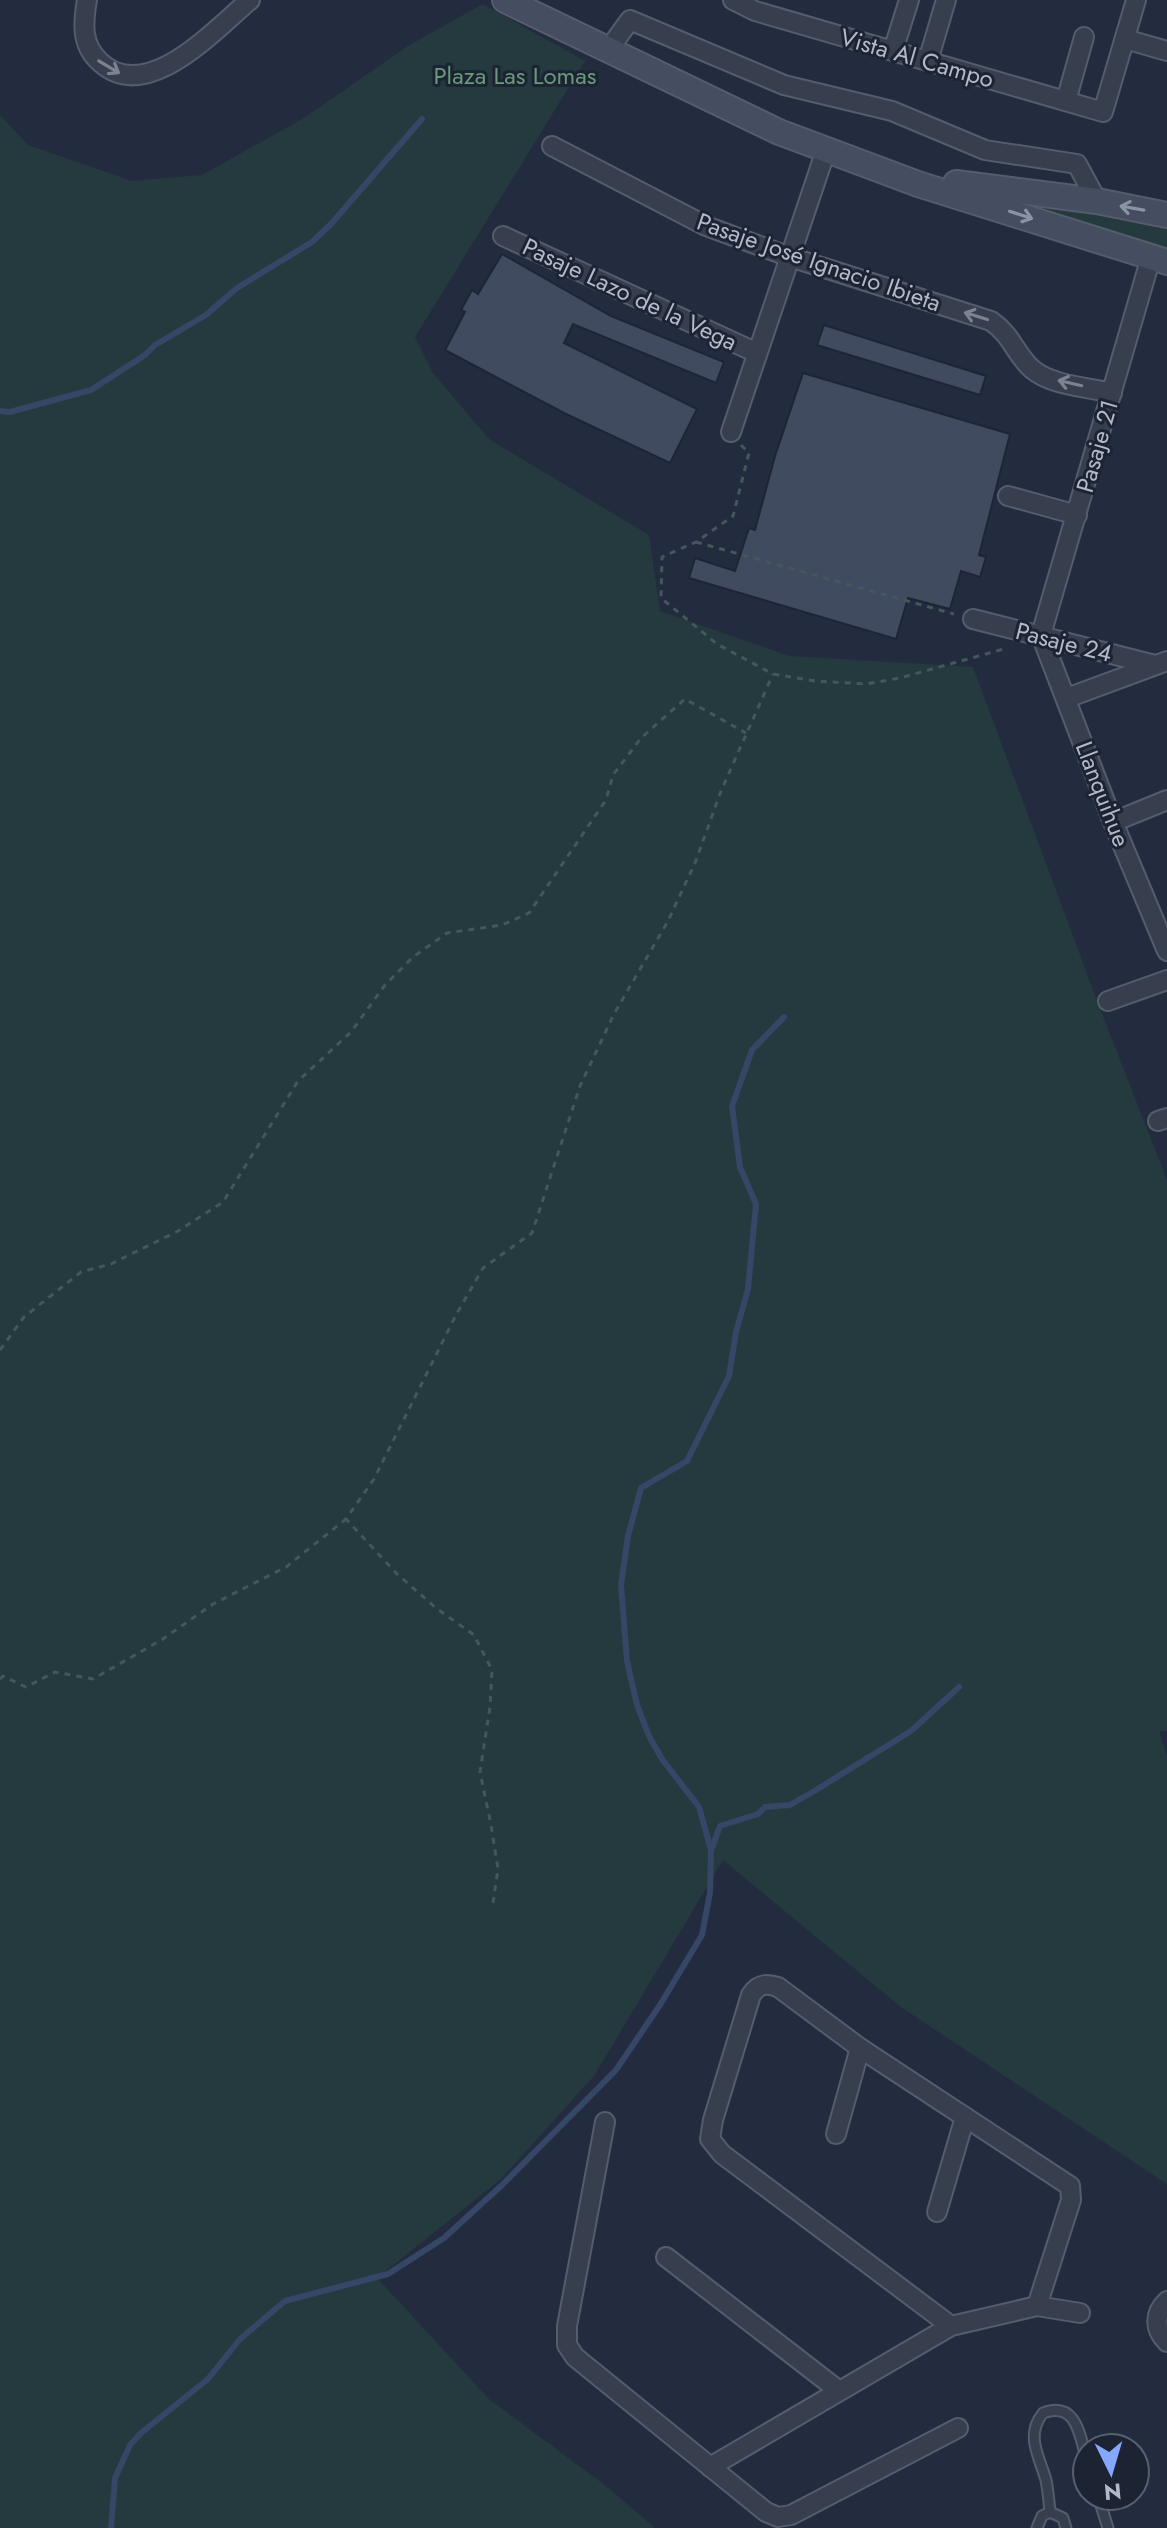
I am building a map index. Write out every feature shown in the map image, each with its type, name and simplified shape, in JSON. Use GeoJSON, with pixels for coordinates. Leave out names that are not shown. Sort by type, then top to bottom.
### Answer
{"type":"FeatureCollection","features":[{"type":"Feature","properties":{"kind":"street"},"geometry":{"type":"LineString","coordinates":[[87,0],[84,35],[94,56],[113,71],[137,76],[161,70],[250,0]]}},
{"type":"Feature","properties":{"kind":"street"},"geometry":{"type":"LineString","coordinates":[[505,0],[779,132],[826,150],[960,184],[1097,201],[1167,215]]}},
{"type":"Feature","properties":{"kind":"street","name":"Vista Al Campo"},"geometry":{"type":"LineString","coordinates":[[733,0],[755,11],[1103,112],[1125,39]]}},
{"type":"Feature","properties":{"kind":"street"},"geometry":{"type":"LineString","coordinates":[[893,51],[909,0]]}},
{"type":"Feature","properties":{"kind":"street"},"geometry":{"type":"LineString","coordinates":[[928,61],[946,0]]}},
{"type":"Feature","properties":{"kind":"street"},"geometry":{"type":"LineString","coordinates":[[1136,0],[1125,39],[1167,51]]}},
{"type":"Feature","properties":{"kind":"street"},"geometry":{"type":"LineString","coordinates":[[609,49],[630,20],[784,85],[892,111],[985,150],[1077,164],[1097,201]]}},
{"type":"Feature","properties":{"kind":"street"},"geometry":{"type":"LineString","coordinates":[[1066,101],[1084,37]]}},
{"type":"Feature","properties":{"kind":"street","name":"Pasaje José Ignacio Ibieta"},"geometry":{"type":"LineString","coordinates":[[552,146],[706,226],[790,257],[991,321],[1005,331],[1030,368],[1044,377],[1112,393]]}},
{"type":"Feature","properties":{"kind":"street"},"geometry":{"type":"LineString","coordinates":[[731,432],[826,150]]}},
{"type":"Feature","properties":{"kind":"street"},"geometry":{"type":"LineString","coordinates":[[868,163],[918,184],[1159,259]]}},
{"type":"Feature","properties":{"kind":"street","name":"Pasaje Lazo de la Vega"},"geometry":{"type":"LineString","coordinates":[[503,236],[757,353]]}},
{"type":"Feature","properties":{"kind":"street","name":"Pasaje 21"},"geometry":{"type":"LineString","coordinates":[[1041,635],[1112,393],[1159,259]]}},
{"type":"Feature","properties":{"kind":"street"},"geometry":{"type":"LineString","coordinates":[[1008,496],[1077,515]]}},
{"type":"Feature","properties":{"kind":"street","name":"Pasaje 24"},"geometry":{"type":"LineString","coordinates":[[973,619],[1161,663]]}},
{"type":"Feature","properties":{"kind":"street","name":"Llanquihue"},"geometry":{"type":"LineString","coordinates":[[1041,635],[1167,951]]}},
{"type":"Feature","properties":{"kind":"street"},"geometry":{"type":"LineString","coordinates":[[1067,698],[1161,663]]}},
{"type":"Feature","properties":{"kind":"street"},"geometry":{"type":"LineString","coordinates":[[1113,822],[1167,800]]}},
{"type":"Feature","properties":{"kind":"street"},"geometry":{"type":"LineString","coordinates":[[1108,1001],[1167,980]]}},
{"type":"Feature","properties":{"kind":"street"},"geometry":{"type":"LineString","coordinates":[[951,2326],[722,2154],[710,2139],[751,1995],[757,1987],[764,1984],[778,1987],[860,2048],[1066,2182],[1072,2190],[1037,2306]]}},
{"type":"Feature","properties":{"kind":"street"},"geometry":{"type":"LineString","coordinates":[[836,2134],[860,2048]]}},
{"type":"Feature","properties":{"kind":"street"},"geometry":{"type":"LineString","coordinates":[[937,2212],[965,2117]]}},
{"type":"Feature","properties":{"kind":"street"},"geometry":{"type":"LineString","coordinates":[[605,2122],[567,2326],[567,2345],[575,2357],[772,2516],[785,2517],[958,2428]]}},
{"type":"Feature","properties":{"kind":"street"},"geometry":{"type":"LineString","coordinates":[[666,2257],[838,2390]]}},
{"type":"Feature","properties":{"kind":"street"},"geometry":{"type":"LineString","coordinates":[[1167,2301],[1157,2319],[1159,2332],[1167,2342]]}},
{"type":"Feature","properties":{"kind":"street"},"geometry":{"type":"LineString","coordinates":[[710,2467],[951,2326],[1037,2306],[1080,2313]]}},
{"type":"Feature","properties":{"kind":"lane"},"geometry":{"type":"LineString","coordinates":[[1050,2512],[1045,2479],[1036,2453],[1034,2428],[1043,2413],[1061,2409],[1071,2414],[1079,2432]]}},
{"type":"Feature","properties":{"kind":"lane"},"geometry":{"type":"LineString","coordinates":[[1037,2528],[1042,2516],[1050,2512]]}},
{"type":"Feature","properties":{"kind":"lane"},"geometry":{"type":"LineString","coordinates":[[1050,2512],[1063,2518],[1066,2528]]}},
{"type":"Feature","properties":{"kind":"path"},"geometry":{"type":"LineString","coordinates":[[731,432],[749,453],[733,516],[696,542],[662,557],[661,598],[717,644],[773,674],[815,681],[866,684],[995,653],[1041,635]]}},
{"type":"Feature","properties":{"kind":"path"},"geometry":{"type":"LineString","coordinates":[[696,542],[973,619]]}},
{"type":"Feature","properties":{"kind":"path"},"geometry":{"type":"LineString","coordinates":[[0,1679],[3,1676],[26,1687],[55,1672],[93,1679],[163,1639],[213,1604],[286,1567],[346,1519],[374,1479],[456,1315],[483,1268],[532,1233],[580,1086],[614,1014],[668,921],[690,875],[721,791],[773,674]]}},
{"type":"Feature","properties":{"kind":"path"},"geometry":{"type":"LineString","coordinates":[[0,1350],[24,1317],[81,1272],[111,1264],[178,1231],[223,1202],[298,1081],[351,1032],[385,985],[413,957],[447,933],[502,925],[529,913],[606,800],[613,775],[641,738],[685,699],[746,733]]}},
{"type":"Feature","properties":{"kind":"path"},"geometry":{"type":"LineString","coordinates":[[346,1519],[396,1573],[436,1608],[474,1635],[492,1670],[480,1772],[498,1869],[493,1903]]}},
{"type":"Feature","properties":{"kind":"green space","name":"Plaza Las Lomas"},"geometry":{"type":"Polygon","coordinates":[[[483,4],[585,61],[415,337],[433,373],[490,440],[649,535],[660,611],[789,656],[973,667],[1167,1180],[1167,1731],[1159,1731],[1167,1756],[1167,2184],[901,2007],[723,1860],[594,2076],[501,2179],[377,2278],[489,2399],[606,2486],[655,2528],[0,2528],[0,115],[28,145],[132,181],[202,175],[304,118],[408,46],[483,4]]]}},
{"type":"Feature","properties":{"kind":"green space"},"geometry":{"type":"Polygon","coordinates":[[[1051,205],[1167,223],[1167,247],[1048,211],[1051,205]]]}},
{"type":"Feature","properties":{"kind":"building"},"geometry":{"type":"Polygon","coordinates":[[[502,254],[611,316],[724,362],[716,383],[573,324],[564,343],[697,409],[670,463],[566,414],[445,350],[465,312],[461,310],[472,290],[478,294],[502,254]]]}},
{"type":"Feature","properties":{"kind":"building"},"geometry":{"type":"Polygon","coordinates":[[[824,325],[986,376],[980,395],[817,345],[824,325]]]}},
{"type":"Feature","properties":{"kind":"building"},"geometry":{"type":"Polygon","coordinates":[[[803,373],[1010,434],[979,555],[986,557],[980,577],[961,571],[950,609],[908,598],[896,639],[689,578],[695,558],[735,571],[749,528],[755,530],[775,456],[803,373]]]}},
{"type":"Feature","properties":{"kind":"waterway"},"geometry":{"type":"LineString","coordinates":[[0,411],[10,412],[91,390],[145,355],[155,345],[206,315],[237,288],[312,242],[422,119]]}},
{"type":"Feature","properties":{"kind":"waterway"},"geometry":{"type":"LineString","coordinates":[[111,2528],[115,2478],[130,2445],[141,2433],[208,2379],[240,2339],[285,2301],[388,2274],[444,2238],[501,2186],[616,2070],[702,1935],[710,1893],[711,1850],[699,1807],[662,1759],[637,1705],[627,1661],[621,1585],[628,1536],[641,1488],[687,1461],[729,1376],[736,1332],[748,1289],[756,1204],[740,1167],[732,1106],[752,1050],[784,1017]]}},
{"type":"Feature","properties":{"kind":"waterway"},"geometry":{"type":"LineString","coordinates":[[712,1848],[720,1826],[758,1814],[765,1807],[790,1805],[816,1790],[911,1731],[959,1687]]}}]}
